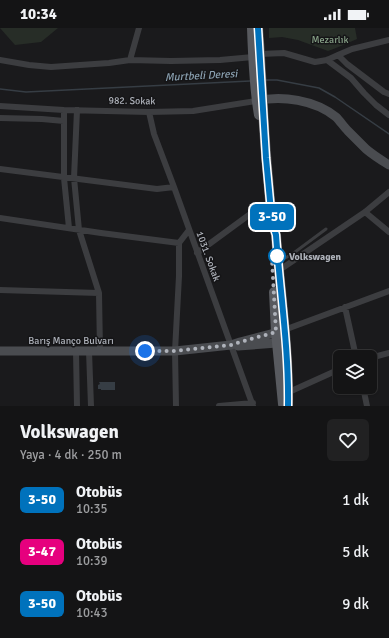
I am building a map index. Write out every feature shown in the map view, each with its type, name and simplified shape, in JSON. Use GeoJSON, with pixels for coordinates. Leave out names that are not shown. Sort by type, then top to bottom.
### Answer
{"type":"FeatureCollection","features":[{"type":"Feature","properties":{"kind":"main road"},"geometry":{"type":"LineString","coordinates":[[252,28],[257,58]]}},
{"type":"Feature","properties":{"kind":"main road"},"geometry":{"type":"LineString","coordinates":[[258,28],[257,58],[259,98],[271,204],[271,235],[288,392],[288,406]]}},
{"type":"Feature","properties":{"kind":"main road"},"geometry":{"type":"LineString","coordinates":[[259,98],[284,98],[320,107],[337,118],[343,126],[366,148],[389,165]]}},
{"type":"Feature","properties":{"kind":"main road"},"geometry":{"type":"LineString","coordinates":[[272,222],[276,235],[284,406]]}},
{"type":"Feature","properties":{"kind":"main road","name":"Barış Manço Bulvarı"},"geometry":{"type":"LineString","coordinates":[[0,351],[175,351],[231,345],[240,342],[281,336]]}},
{"type":"Feature","properties":{"kind":"street"},"geometry":{"type":"LineString","coordinates":[[130,60],[139,28]]}},
{"type":"Feature","properties":{"kind":"street"},"geometry":{"type":"LineString","coordinates":[[0,60],[51,67],[130,60],[178,61],[257,58],[284,53],[315,62],[326,60],[352,49],[389,40]]}},
{"type":"Feature","properties":{"kind":"street"},"geometry":{"type":"LineString","coordinates":[[338,55],[347,64],[384,92],[389,94]]}},
{"type":"Feature","properties":{"kind":"street"},"geometry":{"type":"LineString","coordinates":[[326,60],[351,78],[376,105],[389,115]]}},
{"type":"Feature","properties":{"kind":"street","name":"982. Sokak"},"geometry":{"type":"LineString","coordinates":[[0,106],[64,110],[149,112],[193,111],[259,98]]}},
{"type":"Feature","properties":{"kind":"street"},"geometry":{"type":"LineString","coordinates":[[64,110],[64,178],[69,228]]}},
{"type":"Feature","properties":{"kind":"street"},"geometry":{"type":"LineString","coordinates":[[77,110],[74,178],[79,230],[98,293],[100,351]]}},
{"type":"Feature","properties":{"kind":"street","name":"1031. Sokak"},"geometry":{"type":"LineString","coordinates":[[149,112],[154,134],[253,405]]}},
{"type":"Feature","properties":{"kind":"street"},"geometry":{"type":"LineString","coordinates":[[0,118],[64,121]]}},
{"type":"Feature","properties":{"kind":"street"},"geometry":{"type":"LineString","coordinates":[[0,169],[158,189],[174,187]]}},
{"type":"Feature","properties":{"kind":"street"},"geometry":{"type":"LineString","coordinates":[[278,267],[365,212],[389,192]]}},
{"type":"Feature","properties":{"kind":"street"},"geometry":{"type":"LineString","coordinates":[[197,253],[261,206],[271,204]]}},
{"type":"Feature","properties":{"kind":"street"},"geometry":{"type":"LineString","coordinates":[[365,212],[389,232]]}},
{"type":"Feature","properties":{"kind":"street"},"geometry":{"type":"LineString","coordinates":[[0,218],[101,234],[179,243]]}},
{"type":"Feature","properties":{"kind":"street"},"geometry":{"type":"LineString","coordinates":[[176,406],[175,351],[179,276],[179,243],[189,230]]}},
{"type":"Feature","properties":{"kind":"street"},"geometry":{"type":"LineString","coordinates":[[0,290],[98,293]]}},
{"type":"Feature","properties":{"kind":"street"},"geometry":{"type":"LineString","coordinates":[[281,336],[345,307],[389,291]]}},
{"type":"Feature","properties":{"kind":"street"},"geometry":{"type":"LineString","coordinates":[[345,307],[354,350]]}},
{"type":"Feature","properties":{"kind":"street"},"geometry":{"type":"LineString","coordinates":[[76,351],[77,406]]}},
{"type":"Feature","properties":{"kind":"street"},"geometry":{"type":"LineString","coordinates":[[89,351],[91,406]]}},
{"type":"Feature","properties":{"kind":"street"},"geometry":{"type":"LineString","coordinates":[[377,356],[389,353]]}},
{"type":"Feature","properties":{"kind":"street"},"geometry":{"type":"LineString","coordinates":[[288,392],[333,372]]}},
{"type":"Feature","properties":{"kind":"street"},"geometry":{"type":"LineString","coordinates":[[364,394],[367,406]]}},
{"type":"Feature","properties":{"kind":"street"},"geometry":{"type":"LineString","coordinates":[[219,406],[253,405]]}},
{"type":"Feature","properties":{"kind":"lane"},"geometry":{"type":"LineString","coordinates":[[278,267],[291,255],[326,230]]}},
{"type":"Feature","properties":{"kind":"green space"},"geometry":{"type":"Polygon","coordinates":[[[0,28],[58,28],[41,42],[15,45],[0,28]]]}},
{"type":"Feature","properties":{"kind":"green space","name":"Mezarlık"},"geometry":{"type":"Polygon","coordinates":[[[269,28],[355,28],[357,39],[328,51],[298,40],[282,37],[269,38],[269,28]]]}},
{"type":"Feature","properties":{"kind":"shaded area"},"geometry":{"type":"Polygon","coordinates":[[[99,382],[115,382],[115,390],[98,389],[98,385],[100,384],[99,382]]]}},
{"type":"Feature","properties":{"kind":"waterway","name":"Murtbeli Deresi"},"geometry":{"type":"LineString","coordinates":[[266,80],[277,80],[319,88],[335,97],[389,134]]}},
{"type":"Feature","properties":{"kind":"waterway","name":"Murtbeli Deresi"},"geometry":{"type":"LineString","coordinates":[[0,89],[26,92],[250,81]]}},
{"type":"Feature","properties":{"kind":"bus line","name":"3-50"},"geometry":{"type":"LineString","coordinates":[[258,28],[266,158],[272,222],[276,235],[285,340],[288,406]]}},
{"type":"Feature","properties":{"kind":"place","name":"Volkswagen"},"geometry":{"type":"Point","coordinates":[277,256]}},
{"type":"Feature","properties":{"kind":"route"},"geometry":{"type":"LineString","coordinates":[[145,351],[175,351],[231,345],[276,332],[272,260],[277,256]]}}]}
